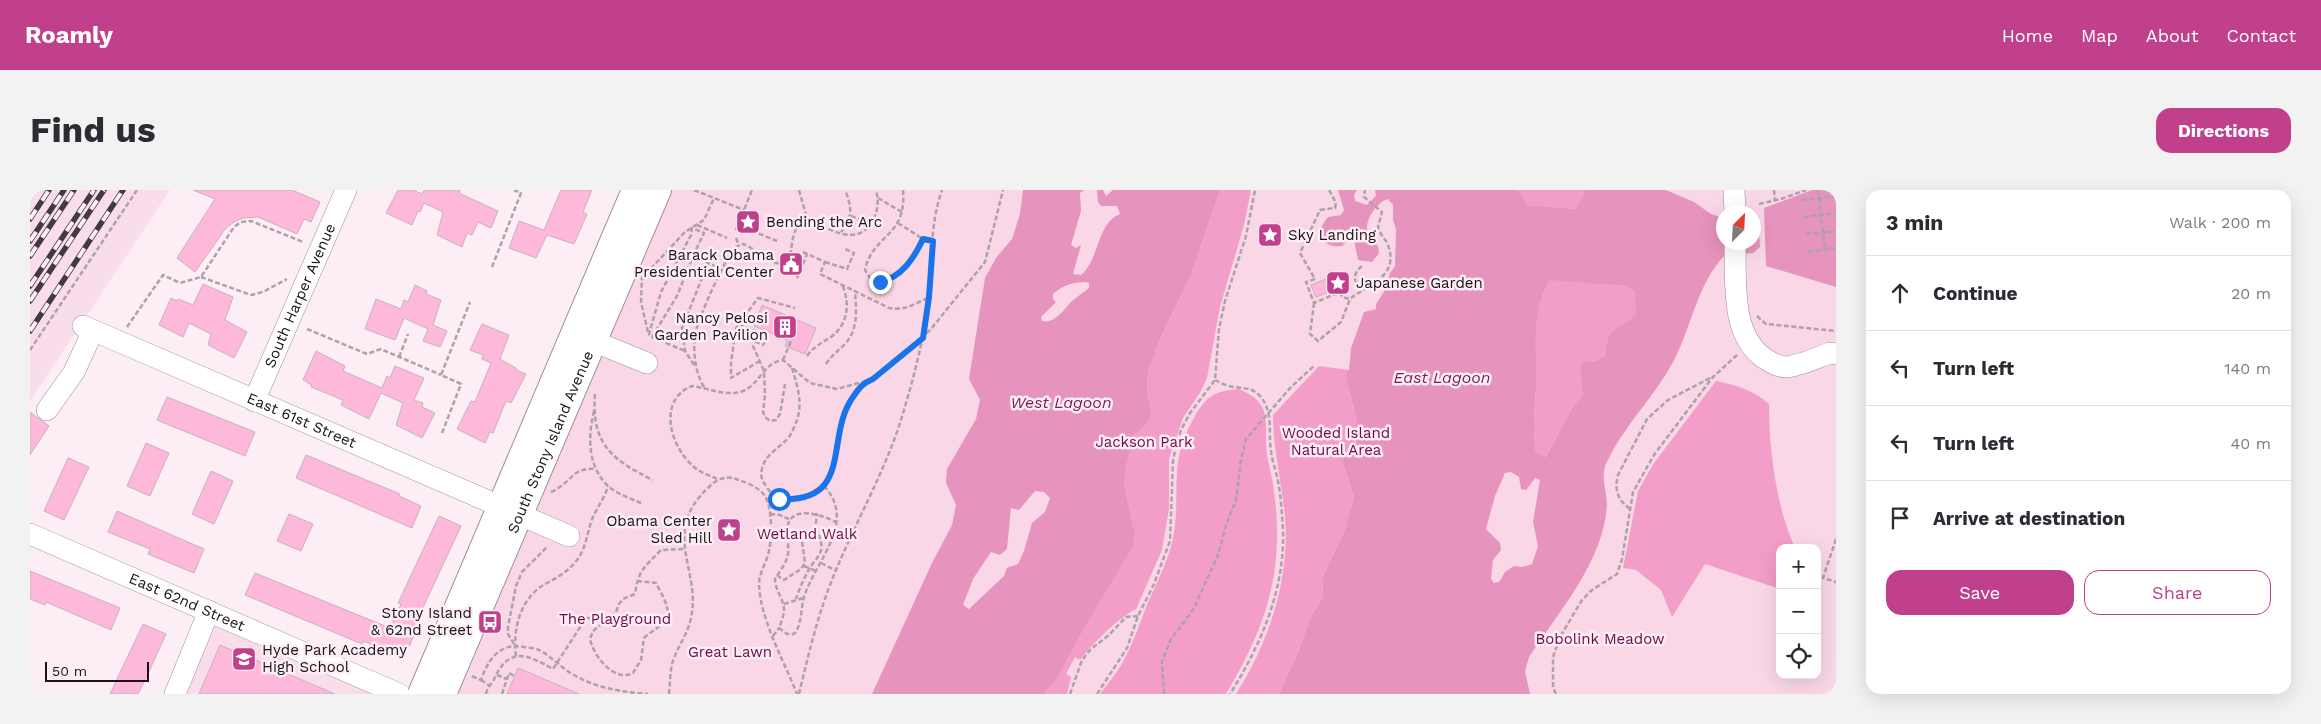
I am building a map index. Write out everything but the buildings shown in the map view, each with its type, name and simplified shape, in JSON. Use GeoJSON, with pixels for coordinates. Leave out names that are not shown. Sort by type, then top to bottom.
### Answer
{"type":"FeatureCollection","features":[{"type":"Feature","properties":{"kind":"main road","name":"South Stony Island Avenue"},"geometry":{"type":"LineString","coordinates":[[585,337],[635,190]]}},
{"type":"Feature","properties":{"kind":"main road","name":"South Stony Island Avenue"},"geometry":{"type":"LineString","coordinates":[[421,694],[510,512],[585,337],[658,190]]}},
{"type":"Feature","properties":{"kind":"main road","name":"South Stony Island Avenue"},"geometry":{"type":"LineString","coordinates":[[443,694],[510,512]]}},
{"type":"Feature","properties":{"kind":"street","name":"South Harper Avenue"},"geometry":{"type":"LineString","coordinates":[[254,401],[346,190]]}},
{"type":"Feature","properties":{"kind":"street"},"geometry":{"type":"LineString","coordinates":[[1734,190],[1735,205]]}},
{"type":"Feature","properties":{"kind":"street"},"geometry":{"type":"LineString","coordinates":[[1736,250],[1739,314],[1749,342],[1761,356],[1772,363],[1785,367],[1836,354]]}},
{"type":"Feature","properties":{"kind":"street","name":"East 61st Street"},"geometry":{"type":"LineString","coordinates":[[47,410],[74,372],[88,329],[510,512],[559,540]]}},
{"type":"Feature","properties":{"kind":"street"},"geometry":{"type":"LineString","coordinates":[[585,337],[647,363]]}},
{"type":"Feature","properties":{"kind":"street","name":"East 62nd Street"},"geometry":{"type":"LineString","coordinates":[[30,534],[399,694]]}},
{"type":"Feature","properties":{"kind":"street"},"geometry":{"type":"LineString","coordinates":[[174,694],[209,611]]}},
{"type":"Feature","properties":{"kind":"path"},"geometry":{"type":"LineString","coordinates":[[30,350],[137,190]]}},
{"type":"Feature","properties":{"kind":"path"},"geometry":{"type":"LineString","coordinates":[[492,267],[521,193],[514,190]]}},
{"type":"Feature","properties":{"kind":"path"},"geometry":{"type":"LineString","coordinates":[[694,190],[744,210]]}},
{"type":"Feature","properties":{"kind":"path"},"geometry":{"type":"LineString","coordinates":[[736,230],[752,190]]}},
{"type":"Feature","properties":{"kind":"path"},"geometry":{"type":"LineString","coordinates":[[799,190],[806,216],[829,230],[854,237],[863,233],[871,224],[878,210],[876,190]]}},
{"type":"Feature","properties":{"kind":"path"},"geometry":{"type":"LineString","coordinates":[[840,232],[850,216],[851,204],[845,190]]}},
{"type":"Feature","properties":{"kind":"path"},"geometry":{"type":"LineString","coordinates":[[903,190],[903,213],[898,223],[874,249],[867,261],[866,270],[870,278],[880,282],[898,275],[916,253],[923,239]]}},
{"type":"Feature","properties":{"kind":"path"},"geometry":{"type":"LineString","coordinates":[[798,694],[813,634],[836,570],[889,455],[904,410],[923,338],[929,297],[933,223],[942,190]]}},
{"type":"Feature","properties":{"kind":"path"},"geometry":{"type":"LineString","coordinates":[[783,360],[792,366],[802,377],[822,387],[837,389],[873,379],[923,338],[985,262],[1003,190]]}},
{"type":"Feature","properties":{"kind":"path"},"geometry":{"type":"LineString","coordinates":[[1097,694],[1124,654],[1170,541],[1173,461],[1181,430],[1190,413],[1215,380],[1219,329],[1246,236],[1255,190]]}},
{"type":"Feature","properties":{"kind":"path"},"geometry":{"type":"LineString","coordinates":[[1300,253],[1320,210],[1335,208],[1336,203],[1329,190]]}},
{"type":"Feature","properties":{"kind":"path"},"geometry":{"type":"LineString","coordinates":[[1296,252],[1300,253],[1315,279],[1306,282],[1314,303],[1310,334],[1318,341],[1322,340],[1331,329],[1341,322],[1350,299],[1362,289],[1383,278],[1390,260],[1389,248],[1378,227],[1383,216],[1380,210],[1364,197],[1365,190]]}},
{"type":"Feature","properties":{"kind":"path"},"geometry":{"type":"LineString","coordinates":[[1774,190],[1775,201]]}},
{"type":"Feature","properties":{"kind":"path"},"geometry":{"type":"LineString","coordinates":[[1759,204],[1775,201],[1806,190]]}},
{"type":"Feature","properties":{"kind":"path"},"geometry":{"type":"LineString","coordinates":[[1818,190],[1825,250]]}},
{"type":"Feature","properties":{"kind":"path"},"geometry":{"type":"LineString","coordinates":[[1802,200],[1836,196]]}},
{"type":"Feature","properties":{"kind":"path"},"geometry":{"type":"LineString","coordinates":[[685,351],[649,334],[644,320],[642,278],[666,251],[704,220],[714,198]]}},
{"type":"Feature","properties":{"kind":"path"},"geometry":{"type":"LineString","coordinates":[[878,198],[903,213]]}},
{"type":"Feature","properties":{"kind":"path"},"geometry":{"type":"LineString","coordinates":[[1804,217],[1836,213]]}},
{"type":"Feature","properties":{"kind":"path"},"geometry":{"type":"LineString","coordinates":[[790,261],[790,244],[794,232],[806,216]]}},
{"type":"Feature","properties":{"kind":"path"},"geometry":{"type":"LineString","coordinates":[[850,216],[861,220]]}},
{"type":"Feature","properties":{"kind":"path"},"geometry":{"type":"LineString","coordinates":[[201,277],[234,227],[241,222],[251,221],[303,242]]}},
{"type":"Feature","properties":{"kind":"path"},"geometry":{"type":"LineString","coordinates":[[898,223],[923,239],[933,241]]}},
{"type":"Feature","properties":{"kind":"path"},"geometry":{"type":"LineString","coordinates":[[697,225],[727,238]]}},
{"type":"Feature","properties":{"kind":"path"},"geometry":{"type":"LineString","coordinates":[[738,225],[777,241]]}},
{"type":"Feature","properties":{"kind":"path"},"geometry":{"type":"LineString","coordinates":[[652,337],[677,296],[704,233],[692,228]]}},
{"type":"Feature","properties":{"kind":"path"},"geometry":{"type":"LineString","coordinates":[[649,334],[661,292],[691,235],[692,228]]}},
{"type":"Feature","properties":{"kind":"path"},"geometry":{"type":"LineString","coordinates":[[1806,234],[1836,231]]}},
{"type":"Feature","properties":{"kind":"path"},"geometry":{"type":"LineString","coordinates":[[736,238],[739,246]]}},
{"type":"Feature","properties":{"kind":"path"},"geometry":{"type":"LineString","coordinates":[[704,387],[694,361],[695,334],[729,256],[739,246],[749,246],[778,264],[790,261]]}},
{"type":"Feature","properties":{"kind":"path"},"geometry":{"type":"LineString","coordinates":[[803,252],[825,262],[848,269],[854,253],[843,248]]}},
{"type":"Feature","properties":{"kind":"path"},"geometry":{"type":"LineString","coordinates":[[1808,252],[1836,248]]}},
{"type":"Feature","properties":{"kind":"path"},"geometry":{"type":"LineString","coordinates":[[797,278],[807,254]]}},
{"type":"Feature","properties":{"kind":"path"},"geometry":{"type":"LineString","coordinates":[[693,256],[715,266]]}},
{"type":"Feature","properties":{"kind":"path"},"geometry":{"type":"LineString","coordinates":[[790,261],[797,266]]}},
{"type":"Feature","properties":{"kind":"path"},"geometry":{"type":"LineString","coordinates":[[825,262],[820,274],[889,308],[899,310],[909,308],[929,297]]}},
{"type":"Feature","properties":{"kind":"path"},"geometry":{"type":"LineString","coordinates":[[697,368],[685,351],[682,328],[684,318],[708,263]]}},
{"type":"Feature","properties":{"kind":"path"},"geometry":{"type":"LineString","coordinates":[[1362,266],[1355,273],[1354,278],[1357,285],[1362,289]]}},
{"type":"Feature","properties":{"kind":"path"},"geometry":{"type":"LineString","coordinates":[[125,330],[163,275],[180,283],[201,277],[251,295],[263,292],[287,279]]}},
{"type":"Feature","properties":{"kind":"path"},"geometry":{"type":"LineString","coordinates":[[807,356],[817,344],[837,332],[843,322],[848,304],[842,284]]}},
{"type":"Feature","properties":{"kind":"path"},"geometry":{"type":"LineString","coordinates":[[826,364],[831,356],[847,341],[856,327],[855,290]]}},
{"type":"Feature","properties":{"kind":"path"},"geometry":{"type":"LineString","coordinates":[[1314,303],[1340,292],[1342,297],[1350,299]]}},
{"type":"Feature","properties":{"kind":"path"},"geometry":{"type":"LineString","coordinates":[[760,361],[731,378],[736,328],[758,298],[795,308]]}},
{"type":"Feature","properties":{"kind":"path"},"geometry":{"type":"LineString","coordinates":[[441,375],[470,302]]}},
{"type":"Feature","properties":{"kind":"path"},"geometry":{"type":"LineString","coordinates":[[1756,315],[1766,324],[1836,331]]}},
{"type":"Feature","properties":{"kind":"path"},"geometry":{"type":"LineString","coordinates":[[739,324],[768,336],[763,345],[755,341]]}},
{"type":"Feature","properties":{"kind":"path"},"geometry":{"type":"LineString","coordinates":[[1556,694],[1554,687],[1554,657],[1560,637],[1582,600],[1592,590],[1617,574],[1622,559],[1633,492],[1654,455],[1712,378],[1766,324]]}},
{"type":"Feature","properties":{"kind":"path"},"geometry":{"type":"LineString","coordinates":[[307,329],[367,354],[381,349],[461,384],[442,432]]}},
{"type":"Feature","properties":{"kind":"path"},"geometry":{"type":"LineString","coordinates":[[760,332],[754,346],[764,371],[765,394],[763,412],[770,421],[776,420],[780,414],[785,384]]}},
{"type":"Feature","properties":{"kind":"path"},"geometry":{"type":"LineString","coordinates":[[399,357],[408,334]]}},
{"type":"Feature","properties":{"kind":"path"},"geometry":{"type":"LineString","coordinates":[[791,341],[783,360],[769,365],[744,390],[722,393],[704,387],[692,386],[676,396],[672,405],[671,429],[678,448],[694,467],[717,479],[733,478],[752,485],[765,496],[770,514],[768,554],[759,580],[760,602],[798,694]]}},
{"type":"Feature","properties":{"kind":"path"},"geometry":{"type":"LineString","coordinates":[[792,366],[800,398],[797,420],[789,437],[766,460],[762,468],[761,479],[770,493],[779,499],[801,499],[824,486],[836,463],[839,432],[845,408],[863,383]]}},
{"type":"Feature","properties":{"kind":"path"},"geometry":{"type":"LineString","coordinates":[[1164,694],[1162,661],[1171,639],[1192,610],[1218,556],[1226,525],[1236,500],[1240,458],[1246,439],[1269,412],[1314,366]]}},
{"type":"Feature","properties":{"kind":"path"},"geometry":{"type":"LineString","coordinates":[[1630,509],[1620,501],[1616,484],[1618,475],[1647,419],[1668,400],[1712,378]]}},
{"type":"Feature","properties":{"kind":"path"},"geometry":{"type":"LineString","coordinates":[[1215,380],[1230,386],[1241,386],[1251,390],[1260,396],[1269,412],[1271,452],[1278,482],[1283,530],[1282,563],[1276,597],[1263,632],[1230,694]]}},
{"type":"Feature","properties":{"kind":"path"},"geometry":{"type":"LineString","coordinates":[[595,394],[594,411],[590,427],[590,449],[596,469],[608,486],[643,504]]}},
{"type":"Feature","properties":{"kind":"path"},"geometry":{"type":"LineString","coordinates":[[594,411],[599,434],[609,451],[616,459],[653,480]]}},
{"type":"Feature","properties":{"kind":"path"},"geometry":{"type":"LineString","coordinates":[[550,493],[564,487],[576,472],[584,468],[596,469]]}},
{"type":"Feature","properties":{"kind":"path"},"geometry":{"type":"LineString","coordinates":[[670,694],[672,663],[690,622],[692,596],[684,549],[685,523],[691,507],[701,494],[717,479]]}},
{"type":"Feature","properties":{"kind":"path"},"geometry":{"type":"LineString","coordinates":[[514,645],[518,619],[534,593],[546,583],[558,579],[577,561],[589,536],[592,519],[608,486]]}},
{"type":"Feature","properties":{"kind":"path"},"geometry":{"type":"LineString","coordinates":[[779,628],[787,634],[794,634],[799,628],[804,598],[826,554],[836,522],[837,503],[824,486]]}},
{"type":"Feature","properties":{"kind":"path"},"geometry":{"type":"LineString","coordinates":[[765,496],[770,493]]}},
{"type":"Feature","properties":{"kind":"path"},"geometry":{"type":"LineString","coordinates":[[773,636],[779,628],[784,612],[784,604],[775,585],[777,575],[785,564],[788,553],[787,529],[791,520],[797,515],[806,512],[817,513],[836,522]]}},
{"type":"Feature","properties":{"kind":"path"},"geometry":{"type":"LineString","coordinates":[[815,531],[817,513]]}},
{"type":"Feature","properties":{"kind":"path"},"geometry":{"type":"LineString","coordinates":[[770,514],[780,515],[791,520]]}},
{"type":"Feature","properties":{"kind":"path"},"geometry":{"type":"LineString","coordinates":[[777,575],[784,580],[804,566],[802,541],[808,531],[817,531],[822,541],[820,556],[810,568],[796,599]]}},
{"type":"Feature","properties":{"kind":"path"},"geometry":{"type":"LineString","coordinates":[[1836,539],[1823,578],[1836,582]]}},
{"type":"Feature","properties":{"kind":"path"},"geometry":{"type":"LineString","coordinates":[[516,656],[514,645],[508,634],[508,627],[516,586],[522,572],[559,540]]}},
{"type":"Feature","properties":{"kind":"path"},"geometry":{"type":"LineString","coordinates":[[637,581],[656,583],[668,610],[668,616],[662,625],[644,638],[641,660],[630,674],[624,675],[612,670],[600,661],[592,648],[590,639],[594,631],[616,612],[618,604],[623,599],[635,594],[638,574],[661,550],[684,549]]}},
{"type":"Feature","properties":{"kind":"path"},"geometry":{"type":"LineString","coordinates":[[821,563],[836,570]]}},
{"type":"Feature","properties":{"kind":"path"},"geometry":{"type":"LineString","coordinates":[[804,566],[816,571]]}},
{"type":"Feature","properties":{"kind":"path"},"geometry":{"type":"LineString","coordinates":[[784,604],[804,598]]}},
{"type":"Feature","properties":{"kind":"path"},"geometry":{"type":"LineString","coordinates":[[1070,694],[1082,660],[1090,649],[1108,636],[1126,617],[1138,616]]}},
{"type":"Feature","properties":{"kind":"path"},"geometry":{"type":"LineString","coordinates":[[486,694],[503,662],[516,656],[536,659],[553,669],[586,618],[593,618],[603,623]]}},
{"type":"Feature","properties":{"kind":"path"},"geometry":{"type":"LineString","coordinates":[[481,680],[486,667],[495,653],[500,649],[514,645],[538,649],[574,675],[599,686],[618,691],[648,694]]}},
{"type":"Feature","properties":{"kind":"path"},"geometry":{"type":"LineString","coordinates":[[502,694],[509,673],[514,676]]}},
{"type":"Feature","properties":{"kind":"path"},"geometry":{"type":"LineString","coordinates":[[496,674],[507,679]]}},
{"type":"Feature","properties":{"kind":"path"},"geometry":{"type":"LineString","coordinates":[[470,675],[490,686]]}},
{"type":"Feature","properties":{"kind":"shaded area"},"geometry":{"type":"Polygon","coordinates":[[[30,190],[170,190],[30,401],[30,190]]]}},
{"type":"Feature","properties":{"kind":"shaded area","name":"Hyde Park Academy High School"},"geometry":{"type":"Polygon","coordinates":[[[211,625],[372,694],[182,694],[211,625]]]}},
{"type":"Feature","properties":{"kind":"green space","name":"Wooded Island Natural Area"},"geometry":{"type":"Polygon","coordinates":[[[671,190],[1836,190],[1836,694],[451,694],[455,684],[465,679],[492,612],[491,604],[544,488],[671,190]]]}},
{"type":"Feature","properties":{"kind":"green space","name":"Jackson Park"},"geometry":{"type":"Polygon","coordinates":[[[1220,190],[1251,190],[1244,225],[1220,307],[1207,378],[1201,391],[1183,418],[1169,459],[1169,509],[1162,550],[1136,609],[1106,632],[1080,660],[1075,657],[1066,674],[1071,677],[1067,694],[1044,694],[1057,678],[1084,627],[1133,547],[1135,534],[1124,483],[1135,434],[1145,426],[1152,416],[1147,390],[1148,372],[1160,339],[1191,275],[1220,190]]]}},
{"type":"Feature","properties":{"kind":"green space"},"geometry":{"type":"Polygon","coordinates":[[[1518,190],[1584,190],[1586,193],[1575,209],[1528,205],[1518,190]]]}},
{"type":"Feature","properties":{"kind":"green space"},"geometry":{"type":"Polygon","coordinates":[[[1549,279],[1626,286],[1636,291],[1636,314],[1610,333],[1605,356],[1580,370],[1583,396],[1572,408],[1546,457],[1536,452],[1534,428],[1537,319],[1543,292],[1549,279]]]}},
{"type":"Feature","properties":{"kind":"green space"},"geometry":{"type":"Polygon","coordinates":[[[1319,366],[1349,370],[1345,375],[1356,419],[1358,436],[1357,442],[1342,460],[1354,497],[1344,532],[1322,578],[1323,597],[1310,618],[1298,652],[1279,694],[1236,694],[1248,674],[1267,631],[1275,609],[1284,564],[1285,517],[1274,441],[1273,415],[1319,366]]]}},
{"type":"Feature","properties":{"kind":"green space"},"geometry":{"type":"Polygon","coordinates":[[[1716,381],[1737,386],[1751,392],[1769,404],[1770,440],[1778,496],[1793,544],[1776,544],[1776,588],[1705,564],[1672,617],[1661,590],[1636,570],[1623,568],[1638,491],[1654,463],[1716,381]]]}},
{"type":"Feature","properties":{"kind":"green space"},"geometry":{"type":"Polygon","coordinates":[[[1239,389],[1258,401],[1263,408],[1266,424],[1267,455],[1277,521],[1277,547],[1269,598],[1252,645],[1226,694],[1100,694],[1119,669],[1128,653],[1170,550],[1175,526],[1178,466],[1185,435],[1198,411],[1207,400],[1217,393],[1239,389]]]}},
{"type":"Feature","properties":{"kind":"water","name":"West Lagoon"},"geometry":{"type":"Polygon","coordinates":[[[1023,190],[1084,190],[1080,193],[1081,211],[1071,245],[1076,248],[1081,245],[1073,274],[1081,275],[1092,260],[1106,226],[1120,214],[1117,206],[1101,206],[1098,202],[1097,190],[1103,190],[1106,196],[1113,190],[1220,190],[1191,275],[1160,339],[1148,372],[1147,390],[1152,416],[1145,426],[1135,434],[1124,483],[1135,534],[1133,547],[1084,628],[1057,678],[1044,694],[872,694],[932,563],[952,525],[956,505],[946,483],[947,469],[976,419],[980,400],[969,379],[985,278],[996,258],[1012,239],[1020,214],[1023,190]],[[1089,283],[1068,285],[1053,294],[1053,299],[1056,302],[1041,317],[1042,321],[1051,320],[1062,313],[1072,301],[1089,288],[1089,283]],[[1035,491],[1019,510],[1011,508],[1007,549],[1000,555],[991,552],[973,579],[963,605],[969,609],[1004,576],[1007,568],[1018,564],[1032,523],[1045,512],[1050,498],[1044,492],[1035,491]]]}},
{"type":"Feature","properties":{"kind":"water","name":"East Lagoon"},"geometry":{"type":"Polygon","coordinates":[[[1338,190],[1357,190],[1354,195],[1355,201],[1367,205],[1376,196],[1375,190],[1518,190],[1528,205],[1575,209],[1585,194],[1584,190],[1666,190],[1694,202],[1716,216],[1716,250],[1756,250],[1753,253],[1725,255],[1716,266],[1701,292],[1674,360],[1622,436],[1607,462],[1604,477],[1607,509],[1598,546],[1571,596],[1529,657],[1525,671],[1530,694],[1279,694],[1298,652],[1310,618],[1323,597],[1322,578],[1344,532],[1354,497],[1342,460],[1357,442],[1358,436],[1358,428],[1345,375],[1349,370],[1351,348],[1364,312],[1376,309],[1376,304],[1387,287],[1390,273],[1395,266],[1396,229],[1393,220],[1393,205],[1388,199],[1372,212],[1369,218],[1368,232],[1379,249],[1379,253],[1372,262],[1358,260],[1354,240],[1351,237],[1342,246],[1329,245],[1324,242],[1320,234],[1324,223],[1328,217],[1341,215],[1344,210],[1338,190]],[[1549,280],[1543,293],[1536,332],[1534,428],[1536,452],[1546,457],[1572,408],[1583,396],[1580,370],[1584,361],[1594,362],[1605,356],[1610,333],[1636,314],[1635,291],[1626,286],[1549,280]],[[1511,472],[1505,473],[1495,496],[1486,529],[1500,543],[1501,550],[1493,560],[1491,579],[1494,583],[1499,582],[1505,572],[1514,566],[1522,567],[1532,564],[1538,546],[1533,522],[1540,480],[1535,478],[1526,490],[1521,489],[1519,477],[1511,472]]]}},
{"type":"Feature","properties":{"kind":"water"},"geometry":{"type":"Polygon","coordinates":[[[1812,190],[1836,190],[1836,287],[1766,266],[1764,208],[1812,190]]]}},
{"type":"Feature","properties":{"kind":"railway"},"geometry":{"type":"LineString","coordinates":[[30,219],[49,190]]}},
{"type":"Feature","properties":{"kind":"railway"},"geometry":{"type":"LineString","coordinates":[[30,241],[64,190]]}},
{"type":"Feature","properties":{"kind":"railway"},"geometry":{"type":"LineString","coordinates":[[30,256],[74,190]]}},
{"type":"Feature","properties":{"kind":"railway"},"geometry":{"type":"LineString","coordinates":[[30,286],[94,190]]}},
{"type":"Feature","properties":{"kind":"railway"},"geometry":{"type":"LineString","coordinates":[[30,301],[104,190]]}},
{"type":"Feature","properties":{"kind":"railway"},"geometry":{"type":"LineString","coordinates":[[30,331],[123,190]]}},
{"type":"Feature","properties":{"kind":"place","name":"Bending the Arc"},"geometry":{"type":"Point","coordinates":[748,222]}},
{"type":"Feature","properties":{"kind":"place","name":"Sky Landing"},"geometry":{"type":"Point","coordinates":[1270,235]}},
{"type":"Feature","properties":{"kind":"place","name":"Barack Obama Presidential Center"},"geometry":{"type":"Point","coordinates":[791,264]}},
{"type":"Feature","properties":{"kind":"place","name":"Japanese Garden"},"geometry":{"type":"Point","coordinates":[1338,283]}},
{"type":"Feature","properties":{"kind":"place","name":"Nancy Pelosi Garden Pavilion"},"geometry":{"type":"Point","coordinates":[785,327]}},
{"type":"Feature","properties":{"kind":"place","name":"Obama Center Sled Hill"},"geometry":{"type":"Point","coordinates":[729,530]}},
{"type":"Feature","properties":{"kind":"place","name":"Stony Island & 62nd Street"},"geometry":{"type":"Point","coordinates":[490,622]}},
{"type":"Feature","properties":{"kind":"place","name":"Hyde Park Academy High School"},"geometry":{"type":"Point","coordinates":[244,659]}},
{"type":"Feature","properties":{"kind":"route"},"geometry":{"type":"LineString","coordinates":[[779,499],[801,499],[824,486],[836,463],[839,432],[845,408],[863,383],[873,379],[923,338],[929,297],[933,241],[923,239],[910,262],[898,275],[880,282]]}},
{"type":"Feature","properties":{"kind":"park label","name":"Wetland Walk"},"geometry":{"type":"Point","coordinates":[807,534]}},
{"type":"Feature","properties":{"kind":"park label","name":"The Playground"},"geometry":{"type":"Point","coordinates":[615,619]}},
{"type":"Feature","properties":{"kind":"park label","name":"Bobolink Meadow"},"geometry":{"type":"Point","coordinates":[1600,639]}},
{"type":"Feature","properties":{"kind":"park label","name":"Great Lawn"},"geometry":{"type":"Point","coordinates":[730,652]}}]}
